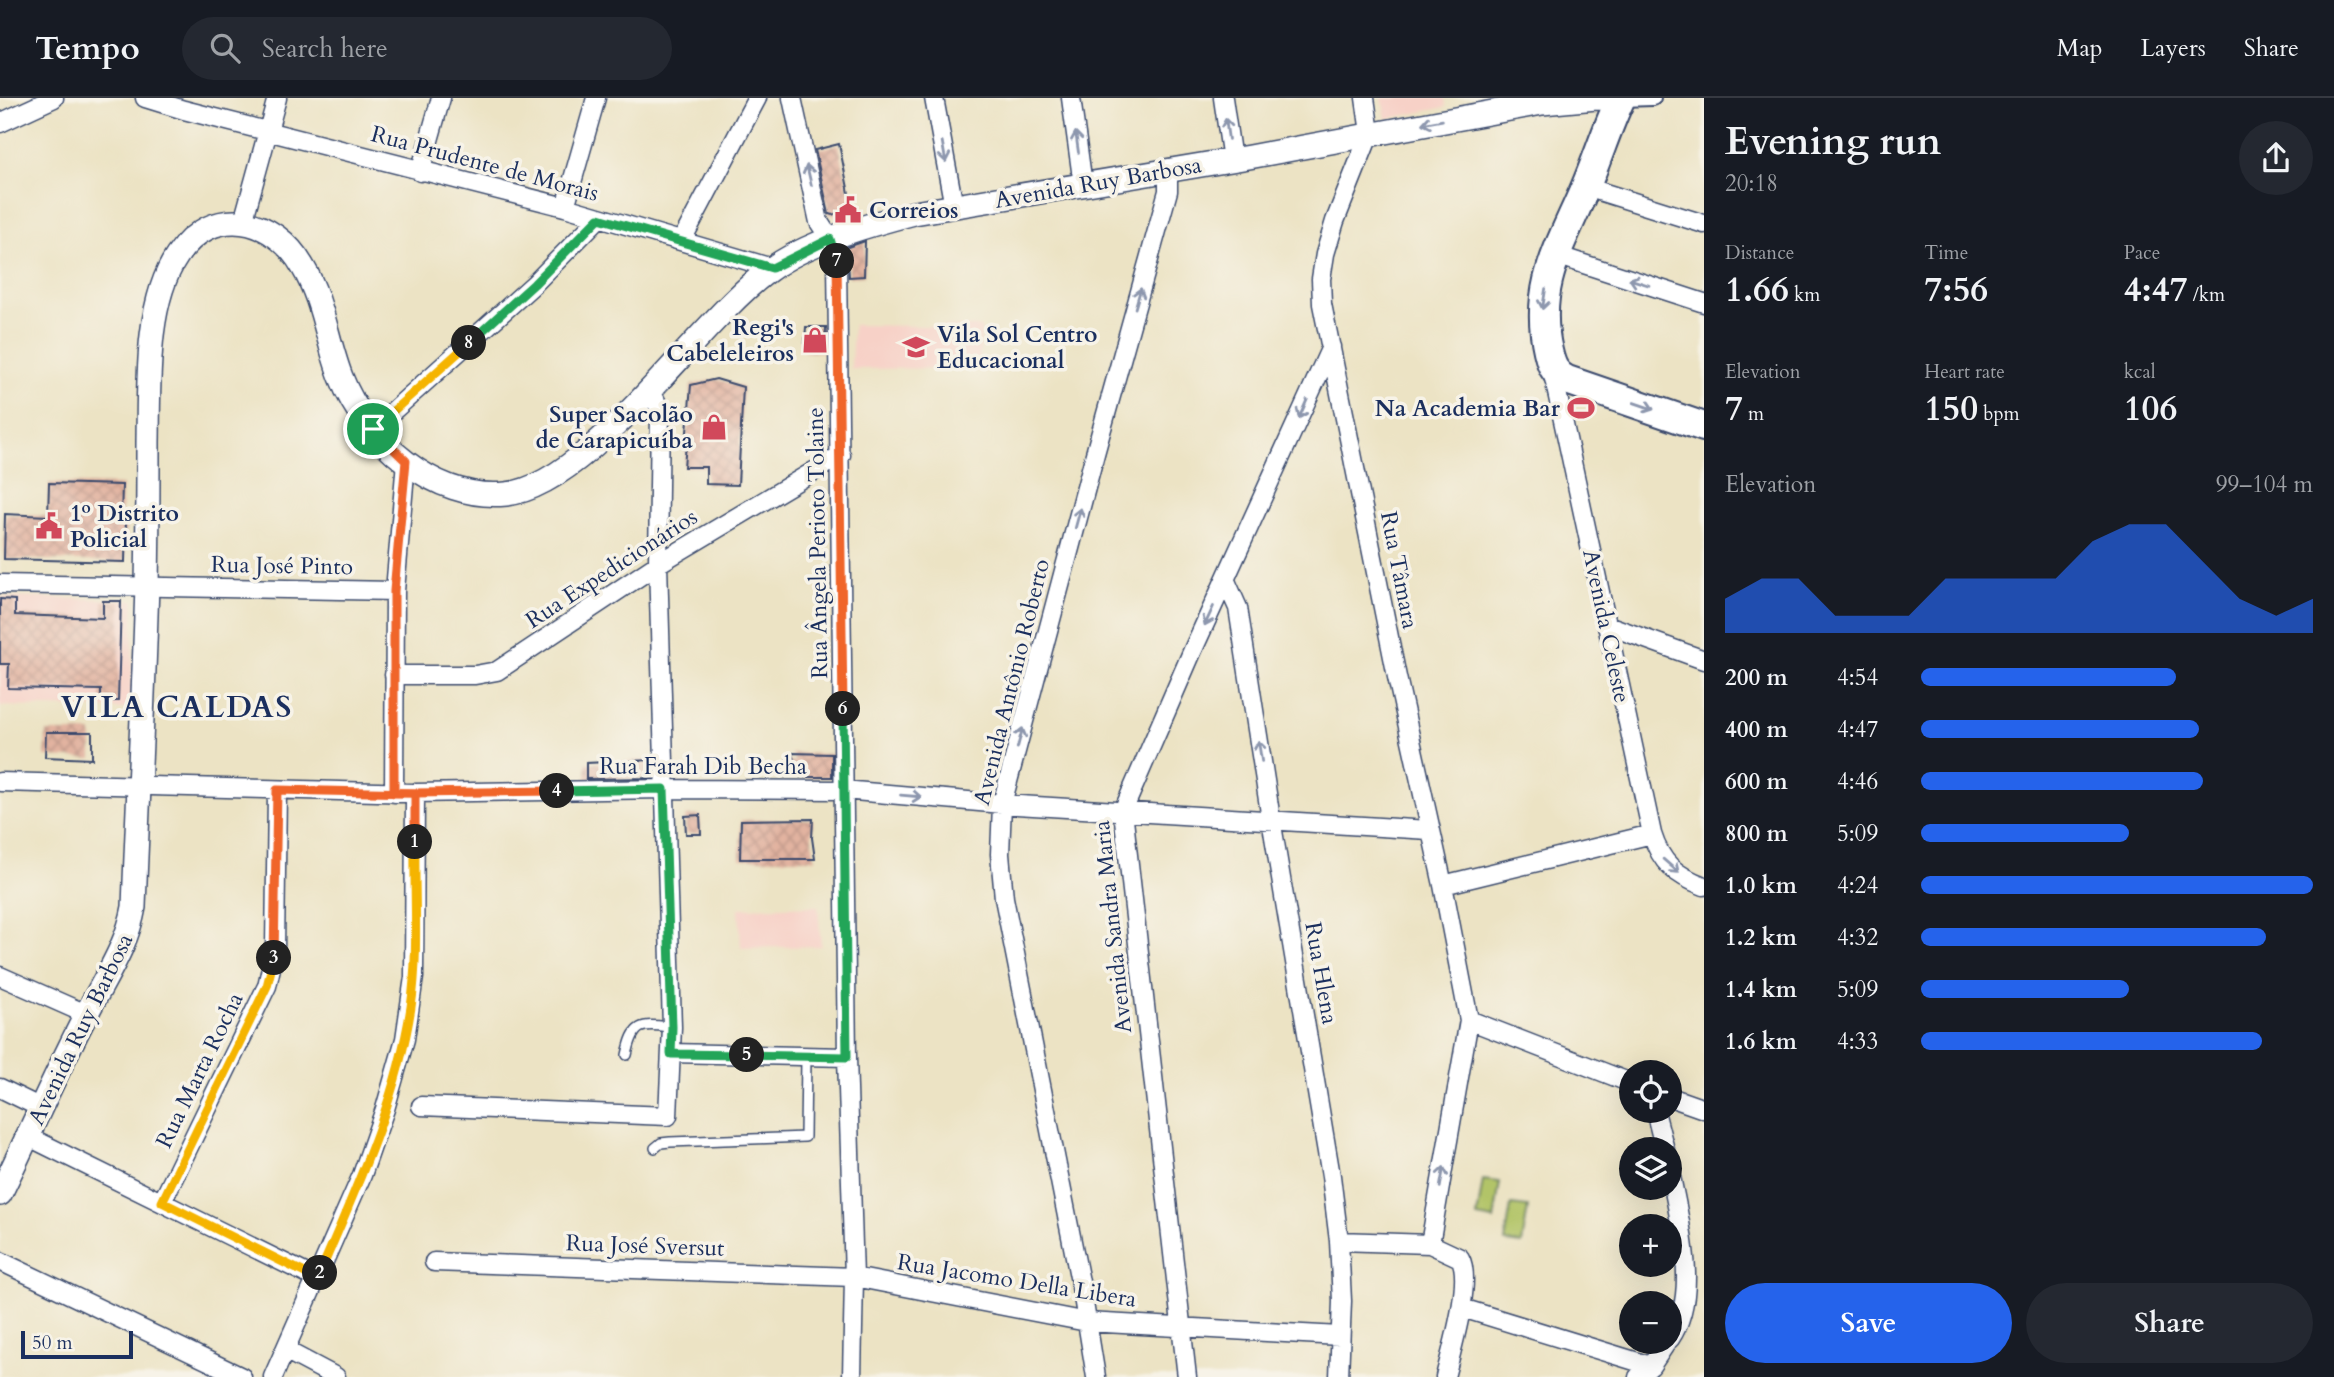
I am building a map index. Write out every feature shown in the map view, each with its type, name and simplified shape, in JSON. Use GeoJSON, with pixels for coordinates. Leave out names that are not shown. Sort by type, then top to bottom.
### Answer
{"type":"FeatureCollection","features":[{"type":"Feature","properties":{"kind":"main road","name":"Avenida Celeste"},"geometry":{"type":"LineString","coordinates":[[1552,365],[1544,332],[1544,294],[1556,255],[1621,99]]}},
{"type":"Feature","properties":{"kind":"main road"},"geometry":{"type":"LineString","coordinates":[[1552,365],[1561,377],[1704,427]]}},
{"type":"Feature","properties":{"kind":"street"},"geometry":{"type":"LineString","coordinates":[[0,123],[54,98]]}},
{"type":"Feature","properties":{"kind":"street","name":"Rua Prudente de Morais"},"geometry":{"type":"LineString","coordinates":[[145,98],[420,172],[565,207],[772,268]]}},
{"type":"Feature","properties":{"kind":"street"},"geometry":{"type":"LineString","coordinates":[[243,222],[277,98]]}},
{"type":"Feature","properties":{"kind":"street"},"geometry":{"type":"LineString","coordinates":[[420,172],[441,98]]}},
{"type":"Feature","properties":{"kind":"street"},"geometry":{"type":"LineString","coordinates":[[565,207],[596,98]]}},
{"type":"Feature","properties":{"kind":"street"},"geometry":{"type":"LineString","coordinates":[[682,240],[757,98]]}},
{"type":"Feature","properties":{"kind":"street","name":"Rua Ângela Perioto Tolaine"},"geometry":{"type":"LineString","coordinates":[[792,98],[819,222],[830,239],[837,262],[847,1057],[854,1277],[852,1377]]}},
{"type":"Feature","properties":{"kind":"street"},"geometry":{"type":"LineString","coordinates":[[934,98],[954,207]]}},
{"type":"Feature","properties":{"kind":"street"},"geometry":{"type":"LineString","coordinates":[[1071,98],[1083,185]]}},
{"type":"Feature","properties":{"kind":"street"},"geometry":{"type":"LineString","coordinates":[[1223,98],[1232,160]]}},
{"type":"Feature","properties":{"kind":"street"},"geometry":{"type":"LineString","coordinates":[[1365,98],[1370,133]]}},
{"type":"Feature","properties":{"kind":"street","name":"Avenida Ruy Barbosa"},"geometry":{"type":"LineString","coordinates":[[0,1194],[130,929],[134,907],[147,586],[149,391],[155,312],[162,284],[176,257],[193,235],[212,224],[243,222],[260,226],[285,242],[304,268],[319,305],[341,377],[359,413],[373,429],[419,473],[476,494],[508,494],[530,488],[577,460],[727,307],[772,268],[830,239],[884,221],[954,207],[1232,160],[1542,103],[1596,98],[1653,98]]}},
{"type":"Feature","properties":{"kind":"street","name":"Rua Tâmara"},"geometry":{"type":"LineString","coordinates":[[1370,133],[1335,221],[1325,254],[1321,279],[1322,304],[1469,1020]]}},
{"type":"Feature","properties":{"kind":"street","name":"Avenida Antônio Roberto"},"geometry":{"type":"LineString","coordinates":[[1096,1377],[1003,898],[1000,854],[1002,804],[1168,191],[1168,170]]}},
{"type":"Feature","properties":{"kind":"street"},"geometry":{"type":"LineString","coordinates":[[1586,187],[1704,225]]}},
{"type":"Feature","properties":{"kind":"street"},"geometry":{"type":"LineString","coordinates":[[373,429],[534,284],[599,218]]}},
{"type":"Feature","properties":{"kind":"street"},"geometry":{"type":"LineString","coordinates":[[1556,255],[1704,303]]}},
{"type":"Feature","properties":{"kind":"street","name":"Avenida Sandra Maria"},"geometry":{"type":"LineString","coordinates":[[1187,1377],[1123,811],[1331,347]]}},
{"type":"Feature","properties":{"kind":"street","name":"Avenida Celeste"},"geometry":{"type":"LineString","coordinates":[[1552,365],[1652,834],[1658,854],[1666,863],[1704,886]]}},
{"type":"Feature","properties":{"kind":"street"},"geometry":{"type":"LineString","coordinates":[[1564,417],[1569,393],[1576,386],[1583,385]]}},
{"type":"Feature","properties":{"kind":"street"},"geometry":{"type":"LineString","coordinates":[[421,1106],[668,1116],[672,1027],[658,564],[660,410],[650,388]]}},
{"type":"Feature","properties":{"kind":"street","name":"Rua Expedicionários"},"geometry":{"type":"LineString","coordinates":[[394,675],[475,676],[496,671],[658,564],[841,455]]}},
{"type":"Feature","properties":{"kind":"street"},"geometry":{"type":"LineString","coordinates":[[394,793],[394,591],[406,461]]}},
{"type":"Feature","properties":{"kind":"street","name":"Rua Hlena"},"geometry":{"type":"LineString","coordinates":[[1226,581],[1238,608],[1331,1176],[1339,1241],[1342,1301],[1339,1377]]}},
{"type":"Feature","properties":{"kind":"street","name":"Rua José Pinto"},"geometry":{"type":"LineString","coordinates":[[0,584],[394,591]]}},
{"type":"Feature","properties":{"kind":"street"},"geometry":{"type":"LineString","coordinates":[[1607,625],[1704,660]]}},
{"type":"Feature","properties":{"kind":"street","name":"Rua Farah Dib Becha"},"geometry":{"type":"LineString","coordinates":[[0,782],[394,793],[664,789],[843,790],[1002,804],[1429,830]]}},
{"type":"Feature","properties":{"kind":"street","name":"Rua Marta Rocha"},"geometry":{"type":"LineString","coordinates":[[162,1202],[267,986],[272,970],[275,950],[277,790]]}},
{"type":"Feature","properties":{"kind":"street"},"geometry":{"type":"LineString","coordinates":[[273,1377],[371,1151],[405,1039],[414,976],[415,793]]}},
{"type":"Feature","properties":{"kind":"street"},"geometry":{"type":"LineString","coordinates":[[1443,885],[1652,834]]}},
{"type":"Feature","properties":{"kind":"street"},"geometry":{"type":"LineString","coordinates":[[0,976],[86,1014]]}},
{"type":"Feature","properties":{"kind":"street"},"geometry":{"type":"LineString","coordinates":[[1430,1244],[1469,1020],[1619,1078]]}},
{"type":"Feature","properties":{"kind":"street"},"geometry":{"type":"LineString","coordinates":[[671,1054],[847,1057]]}},
{"type":"Feature","properties":{"kind":"street"},"geometry":{"type":"LineString","coordinates":[[0,1088],[40,1108]]}},
{"type":"Feature","properties":{"kind":"street"},"geometry":{"type":"LineString","coordinates":[[1682,1102],[1704,1110]]}},
{"type":"Feature","properties":{"kind":"street"},"geometry":{"type":"LineString","coordinates":[[29,1137],[317,1279]]}},
{"type":"Feature","properties":{"kind":"street"},"geometry":{"type":"LineString","coordinates":[[1675,1200],[1685,1251],[1685,1299],[1682,1311]]}},
{"type":"Feature","properties":{"kind":"street"},"geometry":{"type":"LineString","coordinates":[[1339,1241],[1430,1244],[1460,1258],[1464,1271],[1462,1308],[1445,1377]]}},
{"type":"Feature","properties":{"kind":"street"},"geometry":{"type":"LineString","coordinates":[[0,1261],[242,1377]]}},
{"type":"Feature","properties":{"kind":"street","name":"Rua José Sversut"},"geometry":{"type":"LineString","coordinates":[[434,1262],[854,1277]]}},
{"type":"Feature","properties":{"kind":"street","name":"Rua Jacomo Della Libera"},"geometry":{"type":"LineString","coordinates":[[854,1277],[1087,1322],[1340,1336]]}},
{"type":"Feature","properties":{"kind":"street"},"geometry":{"type":"LineString","coordinates":[[1462,1308],[1644,1371],[1657,1354]]}},
{"type":"Feature","properties":{"kind":"street"},"geometry":{"type":"LineString","coordinates":[[285,1350],[336,1377]]}},
{"type":"Feature","properties":{"kind":"lane"},"geometry":{"type":"LineString","coordinates":[[627,1055],[631,1035],[636,1029],[651,1025],[672,1027]]}},
{"type":"Feature","properties":{"kind":"lane"},"geometry":{"type":"LineString","coordinates":[[655,1148],[661,1143],[670,1142],[805,1137],[806,1056]]}},
{"type":"Feature","properties":{"kind":"shaded area"},"geometry":{"type":"Polygon","coordinates":[[[1382,98],[1445,98],[1446,107],[1386,119],[1382,98]]]}},
{"type":"Feature","properties":{"kind":"shaded area","name":"Vila Sol Centro Educacional"},"geometry":{"type":"Polygon","coordinates":[[[853,325],[981,327],[979,368],[851,369],[853,325]]]}},
{"type":"Feature","properties":{"kind":"shaded area"},"geometry":{"type":"Polygon","coordinates":[[[0,597],[134,600],[131,709],[0,706],[0,597]]]}},
{"type":"Feature","properties":{"kind":"shaded area"},"geometry":{"type":"Polygon","coordinates":[[[818,906],[821,946],[741,948],[739,908],[818,906]]]}},
{"type":"Feature","properties":{"kind":"green space"},"geometry":{"type":"Polygon","coordinates":[[[1483,1180],[1500,1182],[1494,1220],[1477,1217],[1483,1180]]]}},
{"type":"Feature","properties":{"kind":"green space"},"geometry":{"type":"Polygon","coordinates":[[[1511,1205],[1528,1207],[1522,1244],[1505,1242],[1511,1205]]]}},
{"type":"Feature","properties":{"kind":"building"},"geometry":{"type":"Polygon","coordinates":[[[839,144],[852,208],[832,215],[829,214],[815,150],[839,144]]]}},
{"type":"Feature","properties":{"kind":"building"},"geometry":{"type":"Polygon","coordinates":[[[865,241],[864,276],[849,277],[845,248],[865,241]]]}},
{"type":"Feature","properties":{"kind":"building","name":"Regi's Cabeleleiros"},"geometry":{"type":"Polygon","coordinates":[[[806,327],[826,327],[825,352],[804,352],[806,327]]]}},
{"type":"Feature","properties":{"kind":"building","name":"Super Sacolão de Carapicuíba"},"geometry":{"type":"Polygon","coordinates":[[[716,379],[743,387],[738,485],[706,484],[706,467],[684,467],[691,385],[716,379]]]}},
{"type":"Feature","properties":{"kind":"building"},"geometry":{"type":"Polygon","coordinates":[[[49,483],[122,485],[121,518],[126,518],[125,562],[4,559],[5,514],[48,516],[49,483]]]}},
{"type":"Feature","properties":{"kind":"building"},"geometry":{"type":"Polygon","coordinates":[[[0,599],[15,600],[15,615],[103,618],[103,601],[121,601],[118,701],[101,701],[101,690],[8,688],[9,664],[0,664],[0,599]]]}},
{"type":"Feature","properties":{"kind":"building"},"geometry":{"type":"Polygon","coordinates":[[[46,732],[92,732],[92,759],[45,757],[46,732]]]}},
{"type":"Feature","properties":{"kind":"building"},"geometry":{"type":"Polygon","coordinates":[[[791,753],[832,754],[832,777],[785,777],[786,760],[795,762],[791,753]]]}},
{"type":"Feature","properties":{"kind":"building"},"geometry":{"type":"Polygon","coordinates":[[[651,760],[653,778],[586,779],[586,763],[651,760]]]}},
{"type":"Feature","properties":{"kind":"building"},"geometry":{"type":"Polygon","coordinates":[[[700,815],[701,834],[686,834],[685,816],[700,815]]]}},
{"type":"Feature","properties":{"kind":"building"},"geometry":{"type":"Polygon","coordinates":[[[813,819],[815,859],[740,859],[741,820],[813,819]]]}},
{"type":"Feature","properties":{"kind":"place","name":"Correios"},"geometry":{"type":"Point","coordinates":[848,210]}},
{"type":"Feature","properties":{"kind":"place","name":"Regi's Cabeleleiros"},"geometry":{"type":"Point","coordinates":[815,340]}},
{"type":"Feature","properties":{"kind":"place","name":"Vila Sol Centro Educacional"},"geometry":{"type":"Point","coordinates":[916,347]}},
{"type":"Feature","properties":{"kind":"place","name":"Na Academia Bar"},"geometry":{"type":"Point","coordinates":[1581,408]}},
{"type":"Feature","properties":{"kind":"place","name":"Super Sacolão de Carapicuíba"},"geometry":{"type":"Point","coordinates":[714,427]}},
{"type":"Feature","properties":{"kind":"place","name":"1º Distrito Policial"},"geometry":{"type":"Point","coordinates":[49,526]}},
{"type":"Feature","properties":{"kind":"district","name":"VILA CALDAS"},"geometry":{"type":"Point","coordinates":[177,707]}},
{"type":"Feature","properties":{"kind":"route"},"geometry":{"type":"LineString","coordinates":[[373,429],[406,461],[394,591],[394,793],[415,793],[414,976],[405,1039],[385,1110],[362,1175],[317,1279],[162,1202],[267,986],[272,970],[275,950],[277,790],[394,793],[415,793],[664,789],[671,1054],[847,1057],[837,262],[830,239],[772,268],[599,218],[534,284],[373,429]]}}]}
